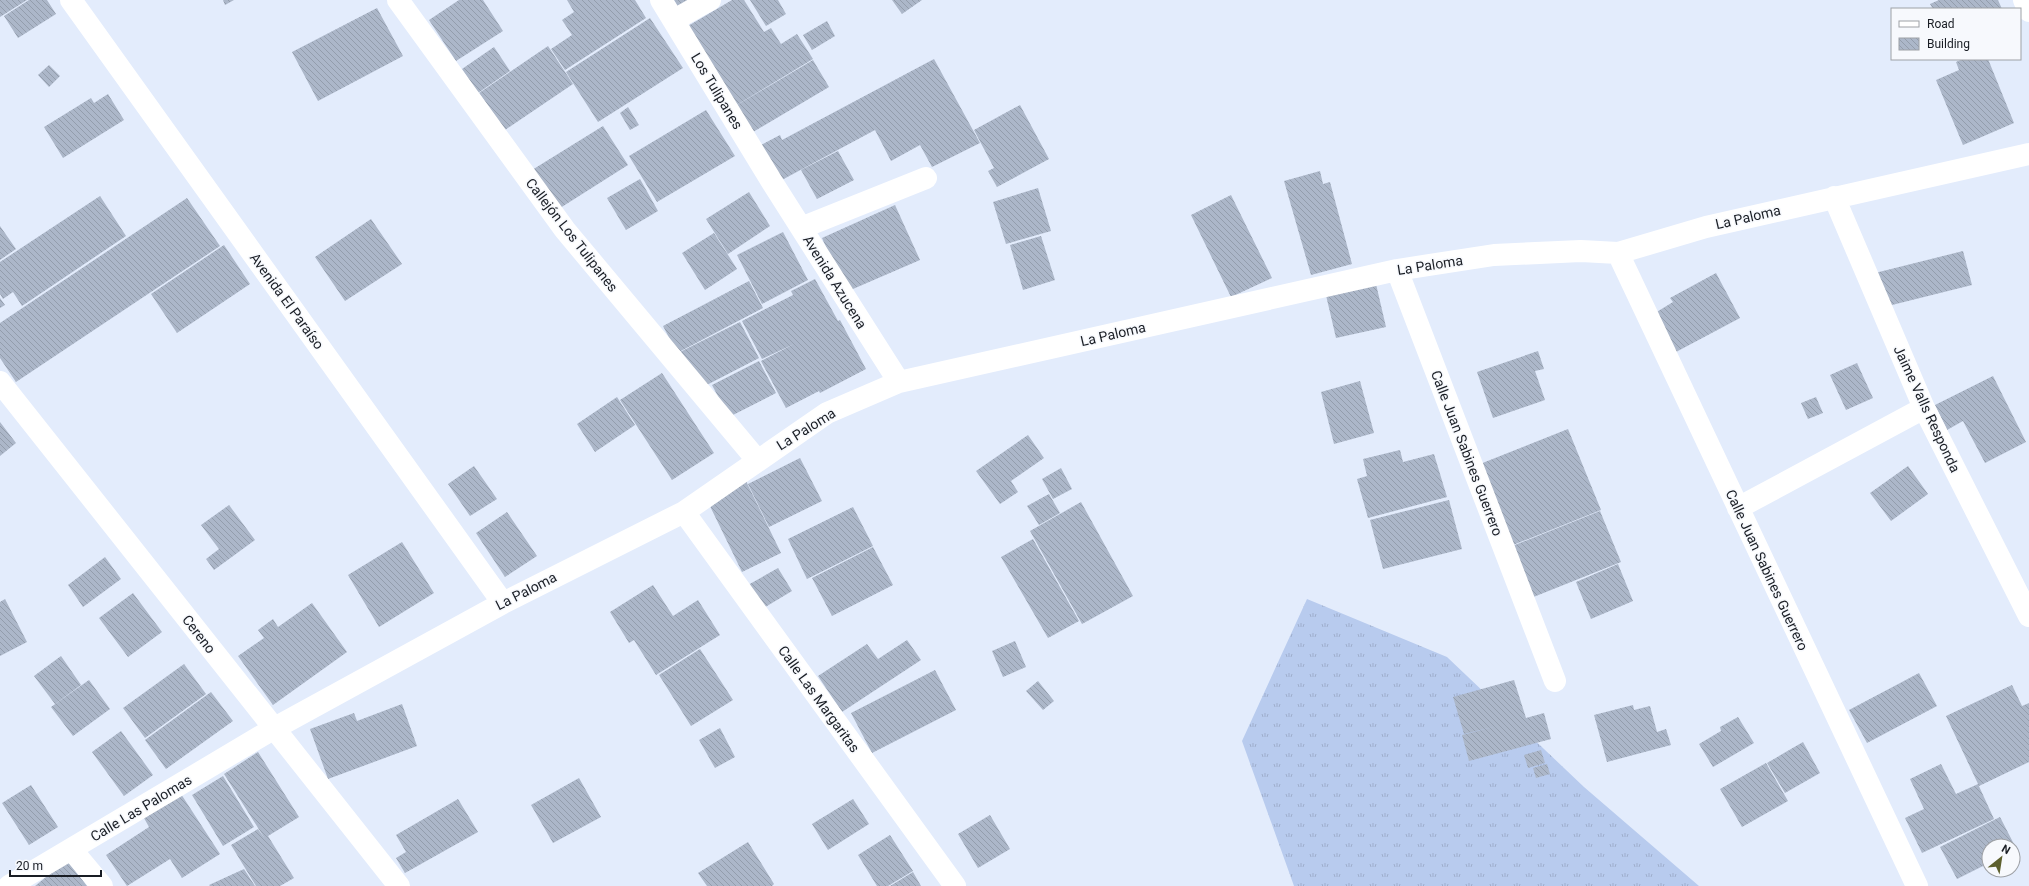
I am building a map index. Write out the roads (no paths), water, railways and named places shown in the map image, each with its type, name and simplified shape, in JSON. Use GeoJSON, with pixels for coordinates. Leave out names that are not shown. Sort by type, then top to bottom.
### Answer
{"type":"FeatureCollection","features":[{"type":"Feature","properties":{"kind":"street","name":"Avenida El Paraíso"},"geometry":{"type":"LineString","coordinates":[[71,0],[503,602]]}},
{"type":"Feature","properties":{"kind":"street","name":"Callejón Los Tulipanes"},"geometry":{"type":"LineString","coordinates":[[398,0],[565,230],[757,460]]}},
{"type":"Feature","properties":{"kind":"street","name":"Los Tulipanes"},"geometry":{"type":"LineString","coordinates":[[661,0],[772,182]]}},
{"type":"Feature","properties":{"kind":"street"},"geometry":{"type":"LineString","coordinates":[[674,20],[710,0]]}},
{"type":"Feature","properties":{"kind":"street"},"geometry":{"type":"LineString","coordinates":[[2024,0],[2029,11]]}},
{"type":"Feature","properties":{"kind":"street","name":"La Paloma"},"geometry":{"type":"LineString","coordinates":[[273,729],[503,602],[684,512],[757,460],[827,413],[899,382],[1397,270],[1494,256],[1581,251],[1618,253],[1706,227],[2029,154]]}},
{"type":"Feature","properties":{"kind":"street"},"geometry":{"type":"LineString","coordinates":[[801,228],[926,178]]}},
{"type":"Feature","properties":{"kind":"street","name":"Avenida Azucena"},"geometry":{"type":"LineString","coordinates":[[772,182],[899,382]]}},
{"type":"Feature","properties":{"kind":"street","name":"Jaime Valls Responda"},"geometry":{"type":"LineString","coordinates":[[1834,197],[1924,408],[2029,616]]}},
{"type":"Feature","properties":{"kind":"street","name":"Calle Juan Sabines Guerrero"},"geometry":{"type":"LineString","coordinates":[[1618,253],[1917,886]]}},
{"type":"Feature","properties":{"kind":"street","name":"Calle Juan Sabines Guerrero"},"geometry":{"type":"LineString","coordinates":[[1397,270],[1555,681]]}},
{"type":"Feature","properties":{"kind":"street","name":"Cereno"},"geometry":{"type":"LineString","coordinates":[[0,382],[273,729],[399,886]]}},
{"type":"Feature","properties":{"kind":"street"},"geometry":{"type":"LineString","coordinates":[[1738,508],[1924,408]]}},
{"type":"Feature","properties":{"kind":"street","name":"Calle Las Margaritas"},"geometry":{"type":"LineString","coordinates":[[684,512],[955,886]]}},
{"type":"Feature","properties":{"kind":"street","name":"Calle Las Palomas"},"geometry":{"type":"LineString","coordinates":[[9,886],[273,729]]}},
{"type":"Feature","properties":{"kind":"street"},"geometry":{"type":"LineString","coordinates":[[71,849],[102,886]]}}]}
